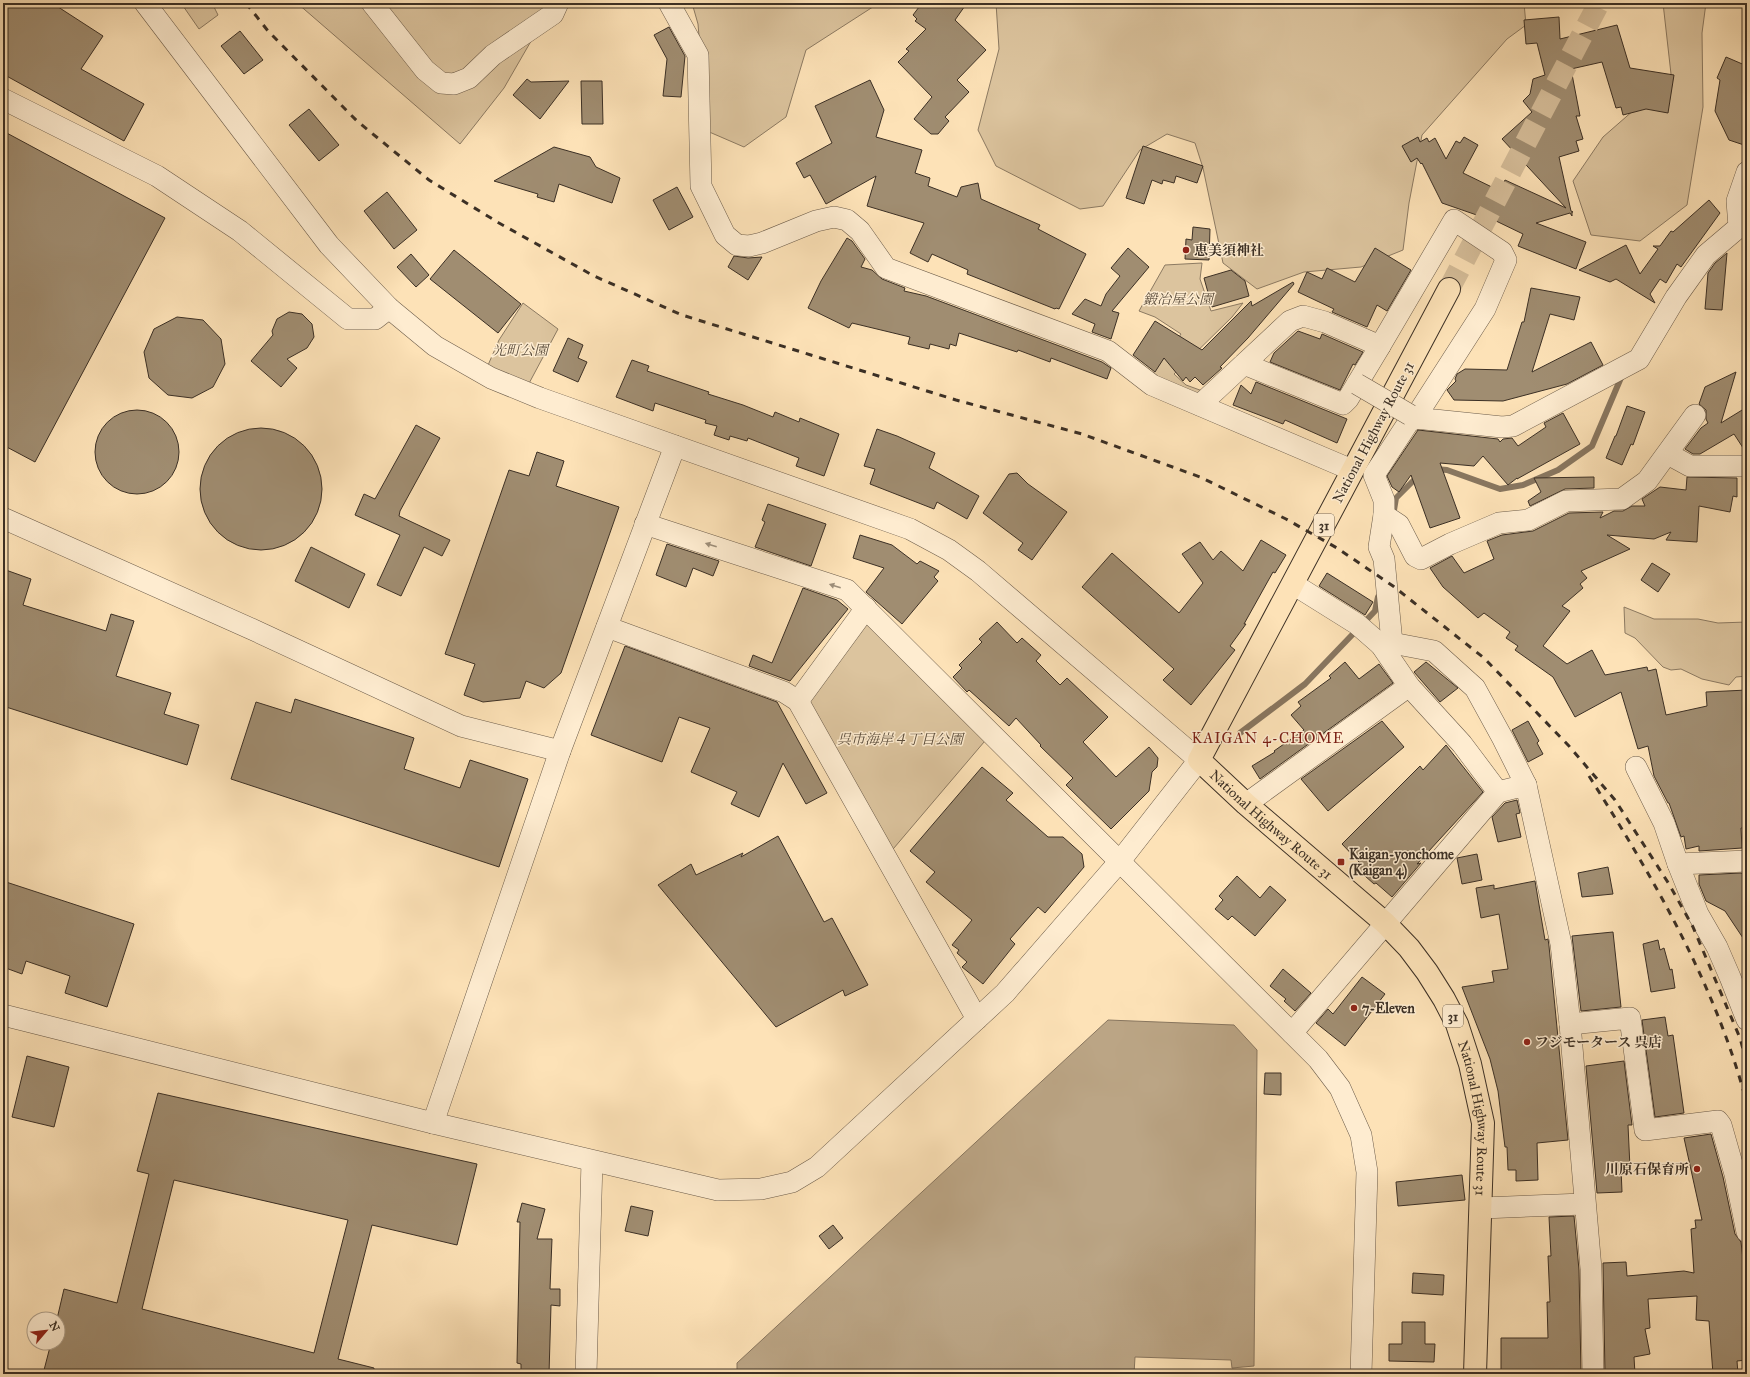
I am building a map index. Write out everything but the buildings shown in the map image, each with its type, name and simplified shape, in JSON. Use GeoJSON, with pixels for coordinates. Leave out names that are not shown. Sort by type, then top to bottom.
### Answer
{"type":"FeatureCollection","features":[{"type":"Feature","properties":{"kind":"highway","name":"National Highway Route 31"},"geometry":{"type":"LineString","coordinates":[[1449,289],[1199,760],[1246,804],[1385,923],[1409,948],[1427,972],[1444,999],[1460,1031],[1470,1064],[1483,1123],[1482,1208],[1475,1374]]}},
{"type":"Feature","properties":{"kind":"street"},"geometry":{"type":"LineString","coordinates":[[3,1015],[433,1123],[718,1190],[761,1189],[792,1182],[817,1166],[1005,993],[1120,860],[1199,760],[978,570],[948,550],[910,529],[540,398],[490,378],[435,346],[389,308],[329,245],[145,3]]}},
{"type":"Feature","properties":{"kind":"street"},"geometry":{"type":"LineString","coordinates":[[372,3],[425,70],[441,84],[454,84],[470,78],[493,55],[553,14],[558,3]]}},
{"type":"Feature","properties":{"kind":"street"},"geometry":{"type":"LineString","coordinates":[[669,3],[698,55],[701,186],[725,235],[737,245],[749,246],[762,243],[816,221],[834,217],[847,220],[860,230],[886,268],[1108,351],[1152,385],[1352,470]]}},
{"type":"Feature","properties":{"kind":"street"},"geometry":{"type":"LineString","coordinates":[[3,100],[157,176],[240,231],[348,319],[375,319],[389,308]]}},
{"type":"Feature","properties":{"kind":"street"},"geometry":{"type":"LineString","coordinates":[[1357,384],[1412,416],[1480,423],[1502,427],[1513,426],[1639,359],[1676,297],[1706,255],[1739,227],[1737,201],[1747,172]]}},
{"type":"Feature","properties":{"kind":"street"},"geometry":{"type":"LineString","coordinates":[[1244,364],[1343,404],[1380,346],[1454,220],[1502,252],[1506,260],[1486,309],[1412,416],[1374,475],[1390,519],[1415,556],[1421,559],[1450,544],[1499,523],[1528,520],[1566,500],[1622,499],[1647,481],[1695,415]]}},
{"type":"Feature","properties":{"kind":"street"},"geometry":{"type":"LineString","coordinates":[[1200,406],[1290,321],[1303,316],[1325,322],[1380,346]]}},
{"type":"Feature","properties":{"kind":"street"},"geometry":{"type":"LineString","coordinates":[[433,1123],[560,751],[675,446]]}},
{"type":"Feature","properties":{"kind":"street"},"geometry":{"type":"LineString","coordinates":[[1668,454],[1690,466],[1747,466]]}},
{"type":"Feature","properties":{"kind":"street"},"geometry":{"type":"LineString","coordinates":[[3,518],[256,631],[461,726],[560,751]]}},
{"type":"Feature","properties":{"kind":"street"},"geometry":{"type":"LineString","coordinates":[[1390,519],[1379,547],[1384,559],[1387,644],[1409,686],[1462,744],[1498,792]]}},
{"type":"Feature","properties":{"kind":"street"},"geometry":{"type":"LineString","coordinates":[[645,524],[847,590],[1318,1058],[1340,1088],[1361,1135],[1367,1172],[1361,1374]]}},
{"type":"Feature","properties":{"kind":"street"},"geometry":{"type":"LineString","coordinates":[[1293,584],[1387,644],[1434,651],[1475,688],[1504,739],[1526,785],[1561,944],[1570,1024],[1584,1204],[1591,1269],[1593,1374]]}},
{"type":"Feature","properties":{"kind":"street"},"geometry":{"type":"LineString","coordinates":[[798,701],[866,608]]}},
{"type":"Feature","properties":{"kind":"street"},"geometry":{"type":"LineString","coordinates":[[607,627],[784,692],[798,701],[977,1019]]}},
{"type":"Feature","properties":{"kind":"street"},"geometry":{"type":"LineString","coordinates":[[1246,804],[1409,686]]}},
{"type":"Feature","properties":{"kind":"street"},"geometry":{"type":"LineString","coordinates":[[1636,767],[1664,824],[1698,914],[1730,977],[1747,1020]]}},
{"type":"Feature","properties":{"kind":"street"},"geometry":{"type":"LineString","coordinates":[[1292,1033],[1498,792],[1526,785]]}},
{"type":"Feature","properties":{"kind":"street"},"geometry":{"type":"LineString","coordinates":[[1678,864],[1747,861]]}},
{"type":"Feature","properties":{"kind":"street"},"geometry":{"type":"LineString","coordinates":[[1570,1024],[1630,1018],[1645,1130],[1718,1121],[1721,1125],[1735,1174],[1747,1232]]}},
{"type":"Feature","properties":{"kind":"street"},"geometry":{"type":"LineString","coordinates":[[586,1374],[592,1161]]}},
{"type":"Feature","properties":{"kind":"street"},"geometry":{"type":"LineString","coordinates":[[1482,1208],[1584,1204]]}},
{"type":"Feature","properties":{"kind":"green space"},"geometry":{"type":"Polygon","coordinates":[[[181,3],[212,3],[218,15],[199,29],[181,3]]]}},
{"type":"Feature","properties":{"kind":"green space"},"geometry":{"type":"Polygon","coordinates":[[[297,3],[553,3],[504,88],[460,144],[297,3]]]}},
{"type":"Feature","properties":{"kind":"green space"},"geometry":{"type":"Polygon","coordinates":[[[692,3],[879,3],[806,50],[786,117],[744,147],[707,131],[698,24],[692,3]]]}},
{"type":"Feature","properties":{"kind":"green space"},"geometry":{"type":"Polygon","coordinates":[[[996,3],[1524,3],[1526,25],[1507,39],[1422,135],[1409,203],[1403,250],[1361,267],[1304,272],[1257,289],[1223,263],[1203,168],[1195,143],[1167,134],[1140,150],[1103,206],[1080,209],[996,166],[978,130],[999,49],[996,3]]]}},
{"type":"Feature","properties":{"kind":"green space"},"geometry":{"type":"Polygon","coordinates":[[[1663,3],[1706,3],[1702,33],[1703,107],[1687,205],[1640,241],[1591,235],[1573,181],[1603,137],[1650,96],[1671,74],[1663,3]]]}},
{"type":"Feature","properties":{"kind":"green space","name":"鍛冶屋公園"},"geometry":{"type":"Polygon","coordinates":[[[1202,263],[1200,279],[1211,311],[1243,303],[1232,317],[1174,374],[1186,385],[1208,393],[1200,402],[1149,379],[1181,334],[1155,317],[1139,311],[1165,265],[1202,263]]]}},
{"type":"Feature","properties":{"kind":"green space","name":"光町公園"},"geometry":{"type":"Polygon","coordinates":[[[523,303],[558,329],[526,389],[485,372],[499,340],[523,303]]]}},
{"type":"Feature","properties":{"kind":"green space"},"geometry":{"type":"Polygon","coordinates":[[[1624,607],[1654,619],[1698,619],[1718,623],[1747,622],[1747,676],[1736,677],[1729,685],[1702,679],[1681,669],[1671,670],[1663,667],[1635,638],[1625,633],[1624,607]]]}},
{"type":"Feature","properties":{"kind":"green space","name":"呉市海岸４丁目公園"},"geometry":{"type":"Polygon","coordinates":[[[866,612],[990,735],[888,855],[802,701],[866,612]]]}},
{"type":"Feature","properties":{"kind":"shaded area"},"geometry":{"type":"Polygon","coordinates":[[[1108,1020],[1234,1025],[1257,1050],[1254,1366],[1232,1368],[1231,1360],[1135,1357],[1134,1374],[737,1374],[737,1363],[1108,1020]]]}},
{"type":"Feature","properties":{"kind":"waterway"},"geometry":{"type":"LineString","coordinates":[[1435,469],[1447,470],[1500,489],[1523,485],[1558,470],[1592,446],[1623,373]]}},
{"type":"Feature","properties":{"kind":"waterway"},"geometry":{"type":"LineString","coordinates":[[1393,516],[1396,498],[1419,475]]}},
{"type":"Feature","properties":{"kind":"waterway"},"geometry":{"type":"LineString","coordinates":[[1240,733],[1305,684],[1375,611],[1378,597]]}},
{"type":"Feature","properties":{"kind":"tunnel"},"geometry":{"type":"LineString","coordinates":[[1449,289],[1599,3]]}},
{"type":"Feature","properties":{"kind":"railway"},"geometry":{"type":"LineString","coordinates":[[246,3],[268,31],[357,121],[429,180],[499,223],[594,276],[682,315],[956,400],[1082,434],[1200,477],[1286,519],[1337,548],[1393,586],[1484,658],[1569,746],[1615,800],[1669,884],[1693,927],[1740,1038],[1747,1064]]}},
{"type":"Feature","properties":{"kind":"railway"},"geometry":{"type":"LineString","coordinates":[[1589,776],[1637,854],[1681,934],[1701,975],[1734,1060],[1747,1104]]}},
{"type":"Feature","properties":{"kind":"place","name":"恵美須神社"},"geometry":{"type":"Point","coordinates":[1186,250]}},
{"type":"Feature","properties":{"kind":"place","name":"Kaigan-yonchome (Kaigan 4)"},"geometry":{"type":"Point","coordinates":[1341,862]}},
{"type":"Feature","properties":{"kind":"place","name":"7-Eleven"},"geometry":{"type":"Point","coordinates":[1354,1008]}},
{"type":"Feature","properties":{"kind":"place","name":"フジモータース 呉店"},"geometry":{"type":"Point","coordinates":[1527,1042]}},
{"type":"Feature","properties":{"kind":"place","name":"川原石保育所"},"geometry":{"type":"Point","coordinates":[1697,1169]}},
{"type":"Feature","properties":{"kind":"district","name":"KAIGAN 4-CHOME"},"geometry":{"type":"Point","coordinates":[1268,738]}}]}
